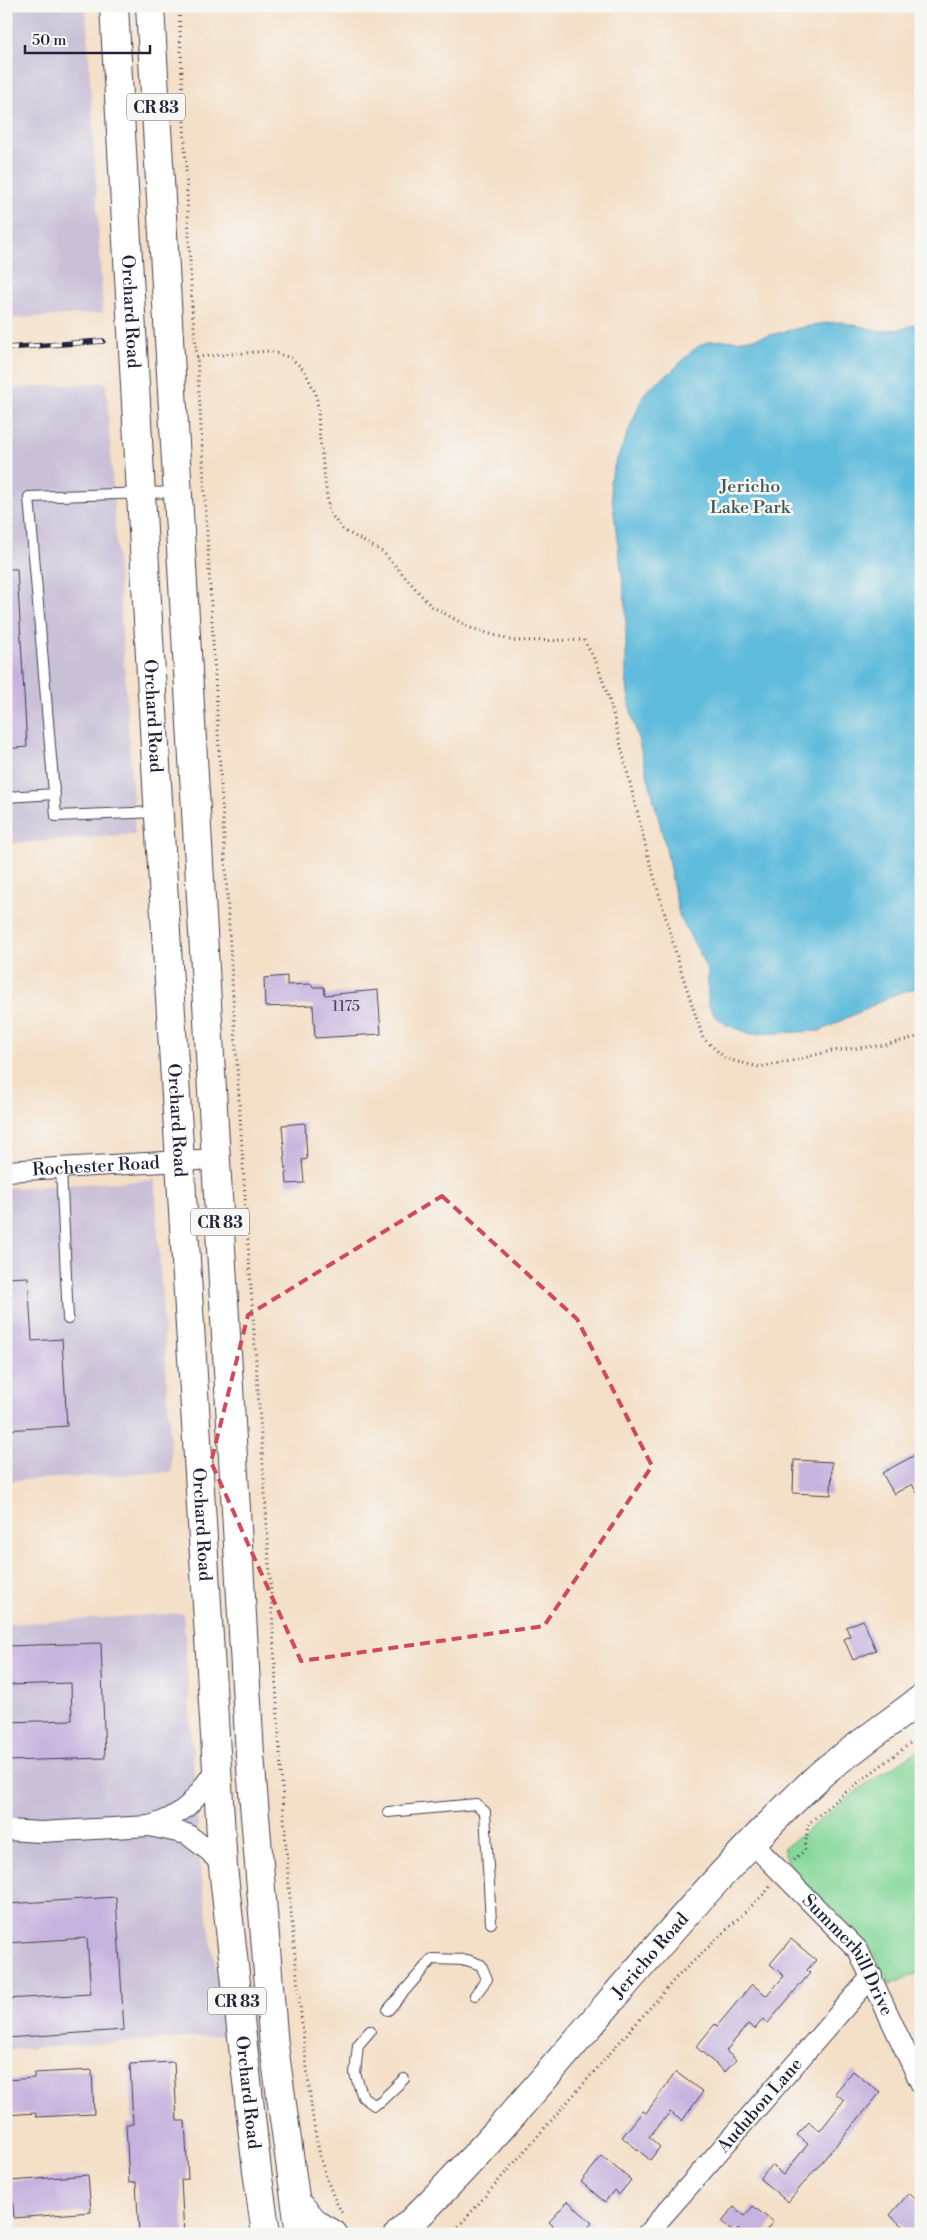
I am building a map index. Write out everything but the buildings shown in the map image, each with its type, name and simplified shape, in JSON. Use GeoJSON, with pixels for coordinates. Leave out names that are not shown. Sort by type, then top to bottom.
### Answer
{"type":"FeatureCollection","features":[{"type":"Feature","properties":{"kind":"main road","name":"Orchard Road"},"geometry":{"type":"LineString","coordinates":[[114,6],[159,812],[223,1867],[257,2171],[266,2234]]}},
{"type":"Feature","properties":{"kind":"main road","name":"Orchard Road"},"geometry":{"type":"LineString","coordinates":[[150,6],[250,1755],[274,2046],[300,2234]]}},
{"type":"Feature","properties":{"kind":"main road","name":"Jericho Road"},"geometry":{"type":"LineString","coordinates":[[398,2234],[436,2198],[478,2152],[707,1890],[752,1843],[820,1775],[921,1699]]}},
{"type":"Feature","properties":{"kind":"main road"},"geometry":{"type":"LineString","coordinates":[[296,2202],[316,2224],[339,2227]]}},
{"type":"Feature","properties":{"kind":"street","name":"Rochester Road"},"geometry":{"type":"LineString","coordinates":[[6,1170],[216,1159]]}},
{"type":"Feature","properties":{"kind":"street"},"geometry":{"type":"LineString","coordinates":[[6,1830],[41,1832],[149,1826],[166,1821],[181,1813],[201,1790],[217,1767]]}},
{"type":"Feature","properties":{"kind":"street"},"geometry":{"type":"LineString","coordinates":[[149,1826],[186,1834],[208,1851],[223,1867]]}},
{"type":"Feature","properties":{"kind":"street","name":"Summerhill Drive"},"geometry":{"type":"LineString","coordinates":[[752,1843],[858,1950],[872,1976],[921,2084]]}},
{"type":"Feature","properties":{"kind":"street","name":"Audubon Lane"},"geometry":{"type":"LineString","coordinates":[[647,2234],[872,1976]]}},
{"type":"Feature","properties":{"kind":"lane"},"geometry":{"type":"LineString","coordinates":[[159,812],[56,816],[29,497],[177,492]]}},
{"type":"Feature","properties":{"kind":"lane"},"geometry":{"type":"LineString","coordinates":[[6,797],[55,794]]}},
{"type":"Feature","properties":{"kind":"lane"},"geometry":{"type":"LineString","coordinates":[[61,1168],[68,1319]]}},
{"type":"Feature","properties":{"kind":"lane"},"geometry":{"type":"LineString","coordinates":[[388,1812],[476,1804],[485,1812],[491,1923]]}},
{"type":"Feature","properties":{"kind":"lane"},"geometry":{"type":"LineString","coordinates":[[388,2010],[432,1959],[467,1960],[481,1965],[487,1979],[475,1995]]}},
{"type":"Feature","properties":{"kind":"lane"},"geometry":{"type":"LineString","coordinates":[[370,2031],[358,2045],[355,2074],[364,2097],[374,2104],[381,2101],[404,2079]]}},
{"type":"Feature","properties":{"kind":"path"},"geometry":{"type":"LineString","coordinates":[[179,6],[192,308],[197,357],[244,1186],[272,1610],[280,1768],[290,1898],[314,2122],[339,2227]]}},
{"type":"Feature","properties":{"kind":"path"},"geometry":{"type":"LineString","coordinates":[[197,357],[270,351],[291,358],[304,370],[316,394],[318,432],[329,512],[343,530],[383,552],[431,606],[471,628],[513,641],[584,640],[597,664],[610,702],[647,852],[681,971],[703,1038],[726,1059],[759,1067],[791,1062],[831,1051],[885,1045],[921,1036]]}},
{"type":"Feature","properties":{"kind":"path"},"geometry":{"type":"LineString","coordinates":[[794,1860],[805,1850],[808,1824],[842,1795],[921,1735]]}},
{"type":"Feature","properties":{"kind":"path"},"geometry":{"type":"LineString","coordinates":[[452,2234],[674,1979],[766,1892],[770,1886]]}},
{"type":"Feature","properties":{"kind":"highlighted area"},"geometry":{"type":"Polygon","coordinates":[[[442,1196],[577,1319],[652,1466],[544,1626],[301,1661],[211,1462],[248,1315],[442,1196]]]}},
{"type":"Feature","properties":{"kind":"shaded area"},"geometry":{"type":"Polygon","coordinates":[[[6,6],[86,6],[103,313],[6,319],[6,6]]]}},
{"type":"Feature","properties":{"kind":"shaded area"},"geometry":{"type":"Polygon","coordinates":[[[106,382],[135,834],[6,844],[6,389],[106,382]]]}},
{"type":"Feature","properties":{"kind":"shaded area"},"geometry":{"type":"Polygon","coordinates":[[[155,1180],[172,1472],[6,1481],[6,1188],[155,1180]]]}},
{"type":"Feature","properties":{"kind":"shaded area"},"geometry":{"type":"Polygon","coordinates":[[[183,1613],[201,1875],[226,2035],[6,2050],[6,1624],[183,1613]]]}},
{"type":"Feature","properties":{"kind":"green space"},"geometry":{"type":"Polygon","coordinates":[[[921,1749],[921,1971],[890,1985],[869,1945],[793,1872],[783,1849],[866,1784],[921,1749]]]}},
{"type":"Feature","properties":{"kind":"water","name":"Jericho Lake Park"},"geometry":{"type":"Polygon","coordinates":[[[841,322],[881,331],[902,329],[921,322],[921,987],[898,993],[820,1031],[752,1034],[727,1025],[715,1016],[708,1004],[708,972],[679,915],[665,844],[630,707],[626,677],[626,607],[610,482],[615,464],[644,394],[696,348],[705,343],[719,340],[743,340],[816,325],[841,322]]]}},
{"type":"Feature","properties":{"kind":"railway"},"geometry":{"type":"LineString","coordinates":[[6,348],[103,341]]}}]}
